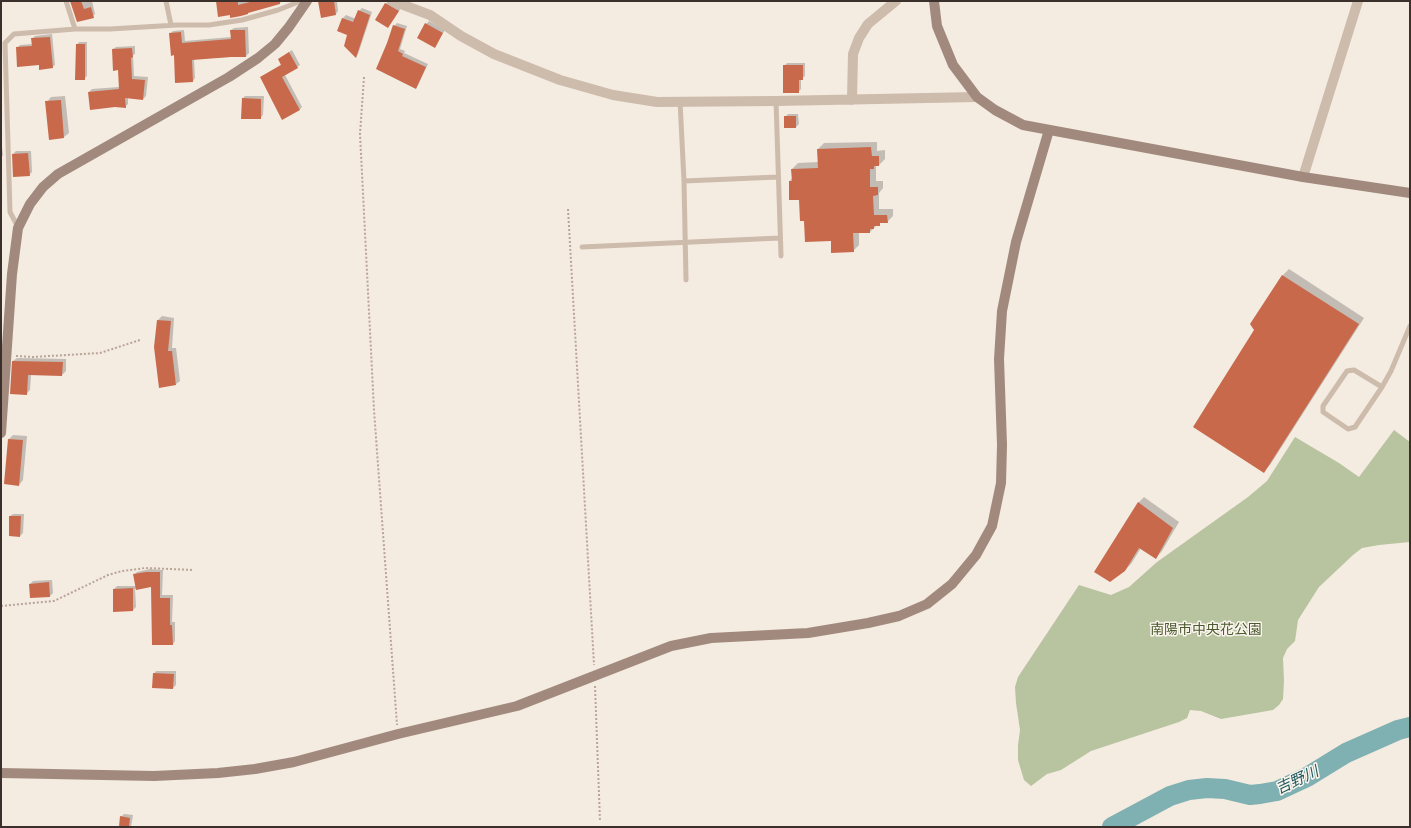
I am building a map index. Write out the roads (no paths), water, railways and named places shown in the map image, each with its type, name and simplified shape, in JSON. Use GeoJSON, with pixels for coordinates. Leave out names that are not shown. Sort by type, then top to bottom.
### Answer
{"type":"FeatureCollection","features":[{"type":"Feature","properties":{"kind":"street"},"geometry":{"type":"LineString","coordinates":[[1,433],[12,274],[18,228],[30,204],[43,187],[58,174],[229,77],[258,58],[275,44],[307,1]]}},
{"type":"Feature","properties":{"kind":"street"},"geometry":{"type":"LineString","coordinates":[[393,1],[430,15],[461,36],[494,54],[560,80],[613,95],[657,102],[977,97]]}},
{"type":"Feature","properties":{"kind":"street"},"geometry":{"type":"LineString","coordinates":[[852,100],[853,54],[858,38],[868,24],[896,1]]}},
{"type":"Feature","properties":{"kind":"street"},"geometry":{"type":"LineString","coordinates":[[934,1],[937,26],[953,65],[977,97],[995,110],[1023,124],[1303,177],[1410,193]]}},
{"type":"Feature","properties":{"kind":"street"},"geometry":{"type":"LineString","coordinates":[[1303,177],[1358,1]]}},
{"type":"Feature","properties":{"kind":"street"},"geometry":{"type":"LineString","coordinates":[[1,773],[154,776],[218,773],[255,769],[294,762],[398,734],[517,706],[671,646],[711,638],[808,633],[899,616],[927,604],[952,584],[976,555],[992,526],[1001,483],[1002,445],[999,359],[1002,311],[1016,242],[1049,130]]}},
{"type":"Feature","properties":{"kind":"lane"},"geometry":{"type":"LineString","coordinates":[[66,1],[75,29]]}},
{"type":"Feature","properties":{"kind":"lane"},"geometry":{"type":"LineString","coordinates":[[166,1],[171,25]]}},
{"type":"Feature","properties":{"kind":"lane"},"geometry":{"type":"LineString","coordinates":[[18,228],[10,212],[5,43],[14,34],[75,29],[209,25],[242,20],[278,10],[301,1]]}},
{"type":"Feature","properties":{"kind":"lane"},"geometry":{"type":"LineString","coordinates":[[776,101],[781,256]]}},
{"type":"Feature","properties":{"kind":"lane"},"geometry":{"type":"LineString","coordinates":[[680,102],[684,181],[686,280]]}},
{"type":"Feature","properties":{"kind":"lane"},"geometry":{"type":"LineString","coordinates":[[684,181],[778,177]]}},
{"type":"Feature","properties":{"kind":"lane"},"geometry":{"type":"LineString","coordinates":[[582,247],[780,238]]}},
{"type":"Feature","properties":{"kind":"lane"},"geometry":{"type":"LineString","coordinates":[[1382,387],[1354,370],[1347,371],[1323,406],[1323,412],[1348,429],[1356,427],[1382,387],[1391,371],[1405,341],[1410,326]]}},
{"type":"Feature","properties":{"kind":"waterway","name":"吉野川"},"geometry":{"type":"LineString","coordinates":[[1112,827],[1170,796],[1189,790],[1207,788],[1225,789],[1250,795],[1277,791],[1307,777],[1346,753],[1398,730],[1410,727]]}},
{"type":"Feature","properties":{"kind":"park label","name":"南陽市中央花公園"},"geometry":{"type":"Point","coordinates":[1206,629]}}]}
